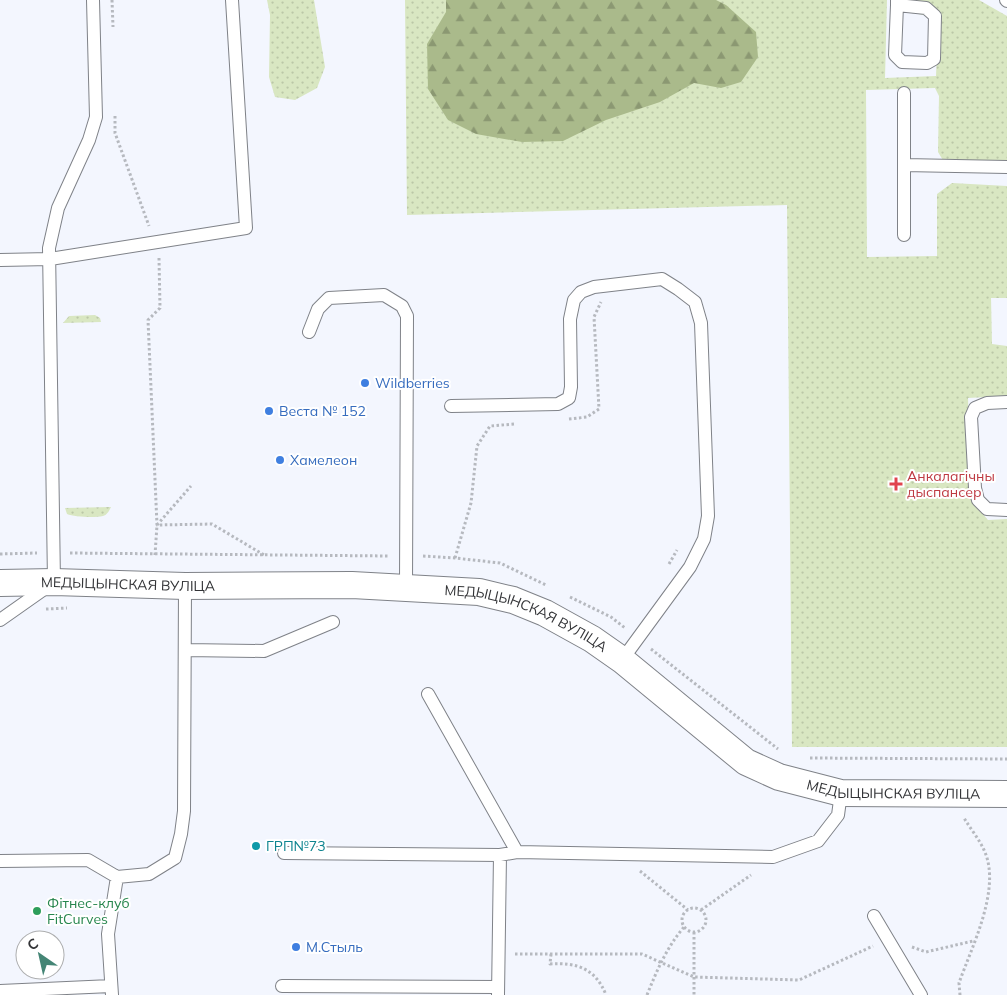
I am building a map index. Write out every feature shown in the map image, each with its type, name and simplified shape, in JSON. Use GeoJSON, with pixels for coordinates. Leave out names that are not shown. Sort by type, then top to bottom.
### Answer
{"type":"FeatureCollection","features":[{"type":"Feature","properties":{"kind":"street","name":"МЕДЫЦЫНСКАЯ ВУЛІЦА"},"geometry":{"type":"LineString","coordinates":[[0,583],[54,582],[185,586],[352,585],[479,592],[513,600],[545,613],[592,639],[622,660],[746,762],[779,777],[842,793],[1007,794]]}},
{"type":"Feature","properties":{"kind":"lane"},"geometry":{"type":"LineString","coordinates":[[0,620],[54,582],[49,248],[58,208],[89,140],[96,117],[93,0]]}},
{"type":"Feature","properties":{"kind":"lane"},"geometry":{"type":"LineString","coordinates":[[0,260],[50,259],[246,228],[232,0]]}},
{"type":"Feature","properties":{"kind":"lane"},"geometry":{"type":"LineString","coordinates":[[897,2],[926,8],[935,16],[934,59],[927,63],[902,62],[895,55],[897,2]]}},
{"type":"Feature","properties":{"kind":"lane"},"geometry":{"type":"LineString","coordinates":[[904,93],[904,234]]}},
{"type":"Feature","properties":{"kind":"lane"},"geometry":{"type":"LineString","coordinates":[[904,165],[1007,167]]}},
{"type":"Feature","properties":{"kind":"lane"},"geometry":{"type":"LineString","coordinates":[[451,406],[558,404],[569,398],[571,386],[570,319],[574,300],[581,292],[594,287],[662,279],[696,302],[701,323],[708,516],[704,539],[690,567],[622,660]]}},
{"type":"Feature","properties":{"kind":"lane"},"geometry":{"type":"LineString","coordinates":[[309,332],[318,309],[329,298],[384,294],[402,306],[407,316],[406,587]]}},
{"type":"Feature","properties":{"kind":"lane"},"geometry":{"type":"LineString","coordinates":[[1007,402],[987,402],[975,408],[971,417],[975,488],[978,500],[987,509],[1007,510]]}},
{"type":"Feature","properties":{"kind":"lane"},"geometry":{"type":"LineString","coordinates":[[0,860],[88,860],[117,877],[149,874],[174,858],[181,834],[184,811],[185,586]]}},
{"type":"Feature","properties":{"kind":"lane"},"geometry":{"type":"LineString","coordinates":[[185,650],[264,651],[333,622]]}},
{"type":"Feature","properties":{"kind":"lane"},"geometry":{"type":"LineString","coordinates":[[428,694],[517,852]]}},
{"type":"Feature","properties":{"kind":"lane"},"geometry":{"type":"LineString","coordinates":[[284,853],[500,855],[517,852],[773,857],[818,841],[838,816],[842,793]]}},
{"type":"Feature","properties":{"kind":"lane"},"geometry":{"type":"LineString","coordinates":[[282,986],[498,991],[500,855]]}},
{"type":"Feature","properties":{"kind":"lane"},"geometry":{"type":"LineString","coordinates":[[0,991],[112,990],[108,934],[117,877]]}},
{"type":"Feature","properties":{"kind":"lane"},"geometry":{"type":"LineString","coordinates":[[874,916],[921,995]]}},
{"type":"Feature","properties":{"kind":"path"},"geometry":{"type":"LineString","coordinates":[[112,0],[113,28]]}},
{"type":"Feature","properties":{"kind":"path"},"geometry":{"type":"LineString","coordinates":[[0,554],[155,555],[157,525],[148,320],[160,308],[159,253],[115,133],[115,114]]}},
{"type":"Feature","properties":{"kind":"path"},"geometry":{"type":"LineString","coordinates":[[568,419],[587,417],[599,409],[594,318],[600,302],[610,302]]}},
{"type":"Feature","properties":{"kind":"path"},"geometry":{"type":"LineString","coordinates":[[455,558],[471,502],[477,446],[490,426],[519,424]]}},
{"type":"Feature","properties":{"kind":"path"},"geometry":{"type":"LineString","coordinates":[[157,525],[191,486]]}},
{"type":"Feature","properties":{"kind":"path"},"geometry":{"type":"LineString","coordinates":[[157,525],[212,524],[264,555]]}},
{"type":"Feature","properties":{"kind":"path"},"geometry":{"type":"LineString","coordinates":[[666,568],[681,544]]}},
{"type":"Feature","properties":{"kind":"path"},"geometry":{"type":"LineString","coordinates":[[17,609],[75,608]]}},
{"type":"Feature","properties":{"kind":"path"},"geometry":{"type":"LineString","coordinates":[[960,995],[959,983],[986,908],[990,874],[985,851],[962,816],[971,816]]}},
{"type":"Feature","properties":{"kind":"path"},"geometry":{"type":"LineString","coordinates":[[644,868],[635,867],[688,910]]}},
{"type":"Feature","properties":{"kind":"path"},"geometry":{"type":"LineString","coordinates":[[701,910],[759,870]]}},
{"type":"Feature","properties":{"kind":"path"},"geometry":{"type":"LineString","coordinates":[[694,908],[701,910],[706,916],[706,925],[701,930],[690,932],[684,927],[682,918],[688,910],[694,908]]}},
{"type":"Feature","properties":{"kind":"path"},"geometry":{"type":"LineString","coordinates":[[646,995],[660,963],[673,940],[684,927]]}},
{"type":"Feature","properties":{"kind":"path"},"geometry":{"type":"LineString","coordinates":[[694,932],[694,995]]}},
{"type":"Feature","properties":{"kind":"path"},"geometry":{"type":"LineString","coordinates":[[512,954],[642,954],[694,978],[799,980],[888,940],[926,952],[973,941]]}},
{"type":"Feature","properties":{"kind":"path"},"geometry":{"type":"LineString","coordinates":[[551,954],[550,964],[566,963],[592,972],[606,995]]}},
{"type":"Feature","properties":{"kind":"green space"},"geometry":{"type":"Polygon","coordinates":[[[267,0],[314,0],[325,67],[317,88],[295,100],[275,97],[269,77],[270,15],[267,0]]]}},
{"type":"Feature","properties":{"kind":"green space","name":"Анкалагічны дыспансер"},"geometry":{"type":"Polygon","coordinates":[[[405,0],[887,0],[885,78],[936,76],[938,27],[931,16],[905,12],[904,0],[979,0],[1007,16],[1007,161],[944,162],[938,152],[939,96],[935,88],[866,90],[867,257],[937,256],[937,194],[952,183],[1007,186],[1007,298],[991,298],[992,344],[1007,346],[1007,396],[968,398],[971,487],[974,504],[988,520],[1007,519],[1007,747],[792,747],[787,205],[407,215],[405,0]]]}},
{"type":"Feature","properties":{"kind":"green space"},"geometry":{"type":"Polygon","coordinates":[[[446,0],[716,0],[726,5],[756,32],[758,57],[741,82],[721,88],[694,83],[660,102],[606,120],[563,141],[522,142],[476,134],[448,120],[428,89],[427,44],[446,12],[446,0]]]}},
{"type":"Feature","properties":{"kind":"green space"},"geometry":{"type":"Polygon","coordinates":[[[95,315],[100,318],[101,322],[63,323],[69,316],[95,315]]]}},
{"type":"Feature","properties":{"kind":"green space"},"geometry":{"type":"Polygon","coordinates":[[[111,507],[106,515],[95,517],[70,515],[67,514],[65,508],[111,507]]]}},
{"type":"Feature","properties":{"kind":"place","name":"Wildberries"},"geometry":{"type":"Point","coordinates":[365,383]}},
{"type":"Feature","properties":{"kind":"place","name":"Веста № 152"},"geometry":{"type":"Point","coordinates":[269,411]}},
{"type":"Feature","properties":{"kind":"place","name":"Хамелеон"},"geometry":{"type":"Point","coordinates":[280,460]}},
{"type":"Feature","properties":{"kind":"place","name":"Анкалагічны дыспансер"},"geometry":{"type":"Point","coordinates":[896,484]}},
{"type":"Feature","properties":{"kind":"place","name":"ГРП№73"},"geometry":{"type":"Point","coordinates":[256,846]}},
{"type":"Feature","properties":{"kind":"place","name":"Фітнес-клуб FitCurves"},"geometry":{"type":"Point","coordinates":[37,911]}},
{"type":"Feature","properties":{"kind":"place","name":"М.Стыль"},"geometry":{"type":"Point","coordinates":[296,947]}}]}
